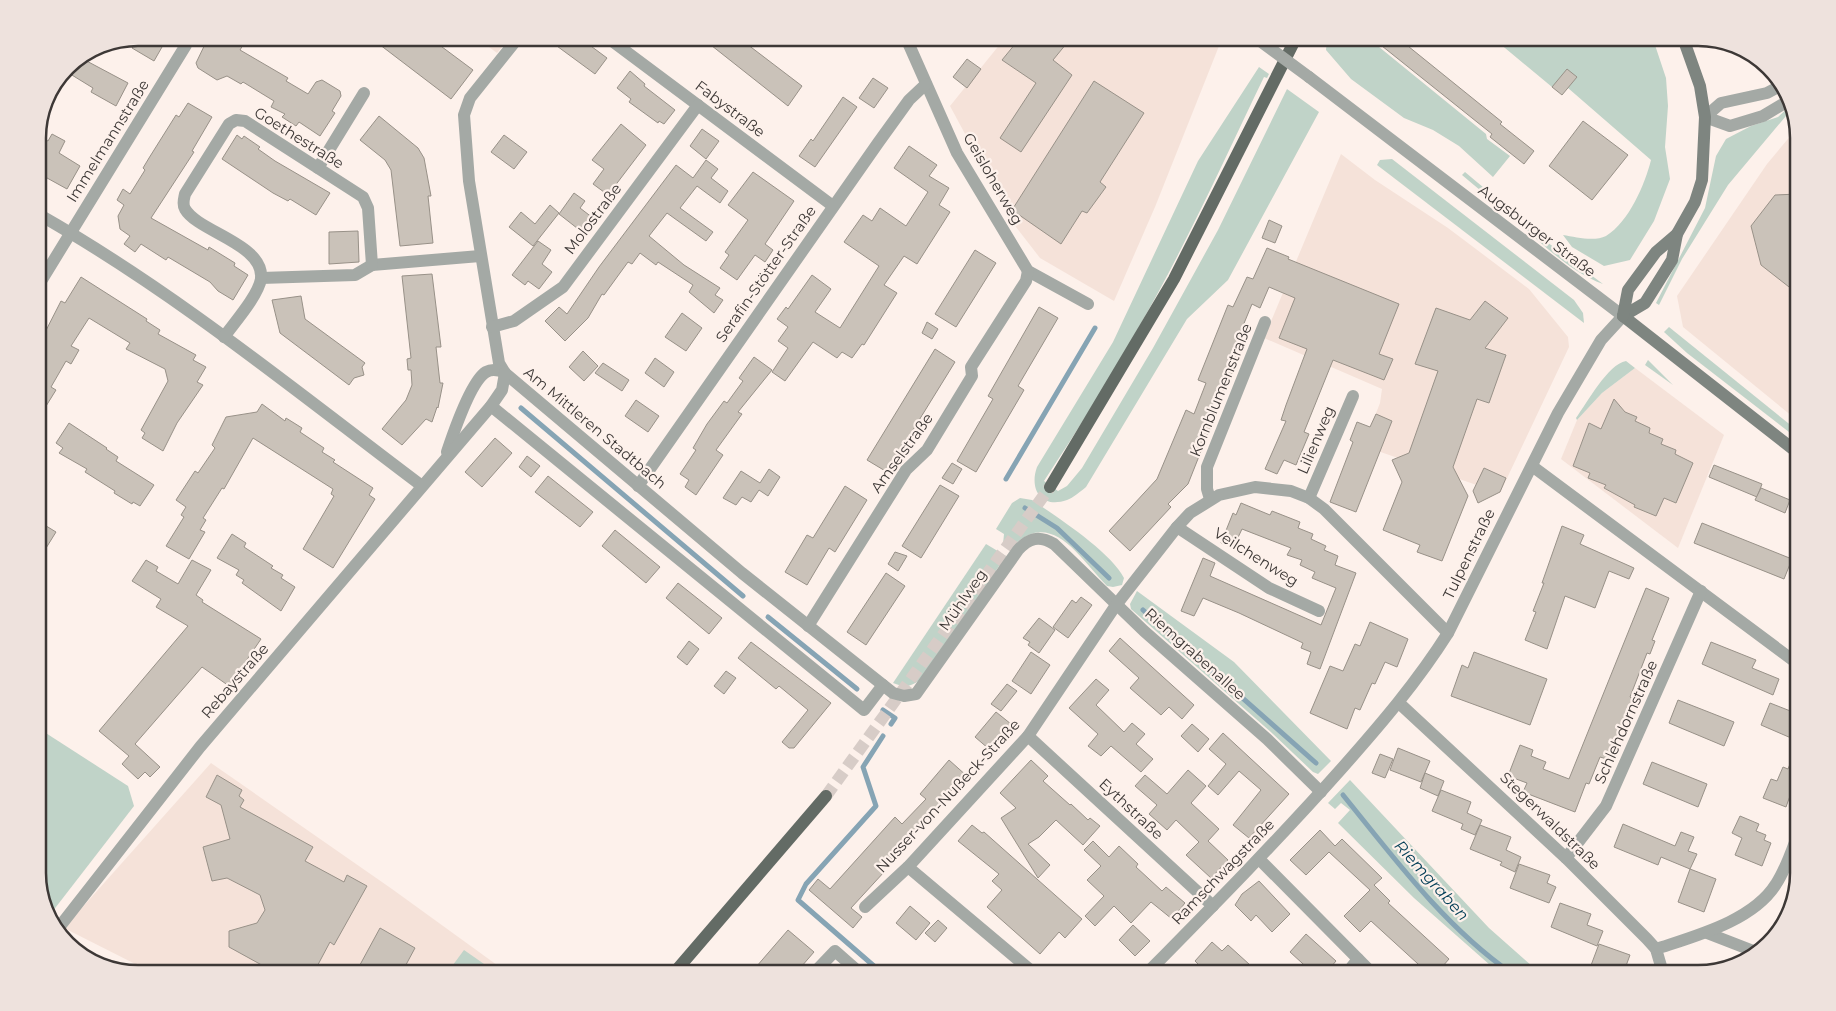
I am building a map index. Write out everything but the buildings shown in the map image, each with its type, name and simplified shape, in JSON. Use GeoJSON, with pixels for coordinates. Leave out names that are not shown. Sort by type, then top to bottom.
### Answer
{"type":"FeatureCollection","features":[{"type":"Feature","properties":{"kind":"main road"},"geometry":{"type":"LineString","coordinates":[[1050,487],[1174,279],[1292,46]]}},
{"type":"Feature","properties":{"kind":"main road"},"geometry":{"type":"LineString","coordinates":[[1623,316],[1645,303],[1672,260],[1677,234],[1695,202],[1702,180],[1705,117],[1700,86],[1686,46]]}},
{"type":"Feature","properties":{"kind":"main road"},"geometry":{"type":"LineString","coordinates":[[1623,316],[1628,290],[1656,252],[1677,234]]}},
{"type":"Feature","properties":{"kind":"main road","name":"Augsburger Straße"},"geometry":{"type":"LineString","coordinates":[[1623,316],[1790,447]]}},
{"type":"Feature","properties":{"kind":"main road"},"geometry":{"type":"LineString","coordinates":[[682,965],[826,796]]}},
{"type":"Feature","properties":{"kind":"street","name":"Immelmannstraße"},"geometry":{"type":"LineString","coordinates":[[46,272],[185,46]]}},
{"type":"Feature","properties":{"kind":"street","name":"Am Mittleren Stadtbach"},"geometry":{"type":"LineString","coordinates":[[512,46],[470,98],[464,115],[465,154],[480,256],[499,363],[505,373],[638,486],[808,626],[893,693],[904,696],[916,694]]}},
{"type":"Feature","properties":{"kind":"street","name":"Fabystraße"},"geometry":{"type":"LineString","coordinates":[[619,46],[833,206]]}},
{"type":"Feature","properties":{"kind":"street","name":"Geisloherweg"},"geometry":{"type":"LineString","coordinates":[[909,46],[958,153],[1028,271]]}},
{"type":"Feature","properties":{"kind":"street","name":"Augsburger Straße"},"geometry":{"type":"LineString","coordinates":[[1267,46],[1623,316]]}},
{"type":"Feature","properties":{"kind":"street","name":"Serafin-Stötter-Straße"},"geometry":{"type":"LineString","coordinates":[[638,486],[833,206],[909,100],[926,84]]}},
{"type":"Feature","properties":{"kind":"street"},"geometry":{"type":"LineString","coordinates":[[1775,89],[1767,93],[1721,102],[1705,117],[1730,126],[1763,116],[1783,104]]}},
{"type":"Feature","properties":{"kind":"street"},"geometry":{"type":"LineString","coordinates":[[318,168],[364,93]]}},
{"type":"Feature","properties":{"kind":"street","name":"Molostraße"},"geometry":{"type":"LineString","coordinates":[[492,328],[514,320],[563,287],[698,105]]}},
{"type":"Feature","properties":{"kind":"street","name":"Goethestraße"},"geometry":{"type":"LineString","coordinates":[[261,278],[258,264],[248,252],[192,215],[185,208],[185,194],[229,124],[236,120],[245,121],[363,197],[368,208],[372,265]]}},
{"type":"Feature","properties":{"kind":"street"},"geometry":{"type":"LineString","coordinates":[[46,218],[148,283],[224,337],[422,486]]}},
{"type":"Feature","properties":{"kind":"street"},"geometry":{"type":"LineString","coordinates":[[224,337],[258,289],[261,278],[355,275],[372,265],[480,256]]}},
{"type":"Feature","properties":{"kind":"street"},"geometry":{"type":"LineString","coordinates":[[1028,271],[1088,304]]}},
{"type":"Feature","properties":{"kind":"street","name":"Amselstraße"},"geometry":{"type":"LineString","coordinates":[[808,626],[906,470],[927,450],[972,376],[971,367],[1026,280],[1028,271]]}},
{"type":"Feature","properties":{"kind":"street","name":"Tulpenstraße"},"geometry":{"type":"LineString","coordinates":[[1321,792],[1399,703],[1448,633],[1558,413],[1601,340],[1623,316]]}},
{"type":"Feature","properties":{"kind":"street","name":"Kornblumenstraße"},"geometry":{"type":"LineString","coordinates":[[1210,499],[1207,489],[1207,467],[1265,322]]}},
{"type":"Feature","properties":{"kind":"street","name":"Rebaystraße"},"geometry":{"type":"LineString","coordinates":[[62,924],[200,747],[491,406],[502,390],[505,373],[497,369],[482,375],[472,392],[444,460]]}},
{"type":"Feature","properties":{"kind":"street","name":"Lilienweg"},"geometry":{"type":"LineString","coordinates":[[1309,498],[1353,396]]}},
{"type":"Feature","properties":{"kind":"street"},"geometry":{"type":"LineString","coordinates":[[491,406],[864,710],[883,684]]}},
{"type":"Feature","properties":{"kind":"street"},"geometry":{"type":"LineString","coordinates":[[1532,466],[1790,658]]}},
{"type":"Feature","properties":{"kind":"street"},"geometry":{"type":"LineString","coordinates":[[1116,605],[1190,513],[1210,499],[1237,489],[1255,487],[1291,491],[1309,498],[1324,509],[1448,633]]}},
{"type":"Feature","properties":{"kind":"street","name":"Veilchenweg"},"geometry":{"type":"LineString","coordinates":[[1177,527],[1269,588],[1319,611]]}},
{"type":"Feature","properties":{"kind":"street","name":"Mühlweg"},"geometry":{"type":"LineString","coordinates":[[916,694],[1018,550],[1030,540],[1037,538],[1047,540]]}},
{"type":"Feature","properties":{"kind":"street","name":"Riemgrabenallee"},"geometry":{"type":"LineString","coordinates":[[1047,540],[1116,605],[1267,739],[1321,792]]}},
{"type":"Feature","properties":{"kind":"street","name":"Schlehdornstraße"},"geometry":{"type":"LineString","coordinates":[[1566,858],[1606,806],[1701,591]]}},
{"type":"Feature","properties":{"kind":"street","name":"Nusser-von-Nußeck-Straße"},"geometry":{"type":"LineString","coordinates":[[865,907],[908,867],[1028,736],[1116,605]]}},
{"type":"Feature","properties":{"kind":"street","name":"Stegerwaldstraße"},"geometry":{"type":"LineString","coordinates":[[1399,703],[1566,858],[1656,949],[1660,965]]}},
{"type":"Feature","properties":{"kind":"street","name":"Eythstraße"},"geometry":{"type":"LineString","coordinates":[[1028,736],[1213,906]]}},
{"type":"Feature","properties":{"kind":"street","name":"Ramschwagstraße"},"geometry":{"type":"LineString","coordinates":[[1156,965],[1321,792]]}},
{"type":"Feature","properties":{"kind":"street"},"geometry":{"type":"LineString","coordinates":[[1656,949],[1707,932],[1736,919],[1762,900],[1776,884],[1790,852]]}},
{"type":"Feature","properties":{"kind":"street"},"geometry":{"type":"LineString","coordinates":[[1259,859],[1363,965]]}},
{"type":"Feature","properties":{"kind":"street"},"geometry":{"type":"LineString","coordinates":[[908,867],[1023,965]]}},
{"type":"Feature","properties":{"kind":"street"},"geometry":{"type":"LineString","coordinates":[[1707,932],[1749,949]]}},
{"type":"Feature","properties":{"kind":"street"},"geometry":{"type":"LineString","coordinates":[[822,965],[835,951],[850,965]]}},
{"type":"Feature","properties":{"kind":"street"},"geometry":{"type":"LineString","coordinates":[[1354,965],[1358,960]]}},
{"type":"Feature","properties":{"kind":"shaded area"},"geometry":{"type":"Polygon","coordinates":[[[488,46],[503,46],[497,53],[488,46]]]}},
{"type":"Feature","properties":{"kind":"shaded area"},"geometry":{"type":"Polygon","coordinates":[[[999,46],[1219,46],[1155,207],[1114,301],[1040,258],[1013,223],[950,106],[999,46]]]}},
{"type":"Feature","properties":{"kind":"shaded area"},"geometry":{"type":"Polygon","coordinates":[[[1790,136],[1790,414],[1683,327],[1677,296],[1767,164],[1790,136]]]}},
{"type":"Feature","properties":{"kind":"shaded area"},"geometry":{"type":"Polygon","coordinates":[[[1341,154],[1375,180],[1448,228],[1529,289],[1568,337],[1569,347],[1500,493],[1363,446],[1380,403],[1382,389],[1264,338],[1341,154]]]}},
{"type":"Feature","properties":{"kind":"shaded area"},"geometry":{"type":"Polygon","coordinates":[[[1635,368],[1724,435],[1678,548],[1561,459],[1577,420],[1602,393],[1635,368]]]}},
{"type":"Feature","properties":{"kind":"shaded area"},"geometry":{"type":"Polygon","coordinates":[[[211,763],[392,889],[497,965],[137,965],[65,927],[211,763]]]}},
{"type":"Feature","properties":{"kind":"green space"},"geometry":{"type":"Polygon","coordinates":[[[1326,46],[1378,46],[1486,134],[1487,139],[1510,156],[1493,177],[1459,146],[1433,130],[1404,118],[1351,79],[1326,50],[1326,46]]]}},
{"type":"Feature","properties":{"kind":"green space"},"geometry":{"type":"Polygon","coordinates":[[[1503,46],[1655,46],[1666,78],[1668,106],[1665,147],[1670,179],[1654,221],[1630,260],[1604,266],[1572,247],[1563,235],[1596,239],[1606,236],[1614,230],[1622,222],[1635,202],[1645,180],[1651,160],[1568,88],[1552,87],[1503,46]]]}},
{"type":"Feature","properties":{"kind":"green space"},"geometry":{"type":"Polygon","coordinates":[[[1259,67],[1269,74],[1267,78],[1264,77],[1157,295],[1118,364],[1044,481],[1058,491],[1067,486],[1082,468],[1153,348],[1218,230],[1287,89],[1319,112],[1228,280],[1187,319],[1086,487],[1067,500],[1050,502],[1039,495],[1036,489],[1035,475],[1037,467],[1113,342],[1198,161],[1259,67]]]}},
{"type":"Feature","properties":{"kind":"green space"},"geometry":{"type":"Polygon","coordinates":[[[1785,110],[1787,115],[1728,185],[1682,259],[1659,305],[1656,303],[1705,208],[1716,156],[1726,139],[1751,126],[1778,117],[1785,110]]]}},
{"type":"Feature","properties":{"kind":"green space"},"geometry":{"type":"Polygon","coordinates":[[[1392,159],[1574,300],[1583,313],[1584,323],[1377,165],[1380,160],[1392,159]]]}},
{"type":"Feature","properties":{"kind":"green space"},"geometry":{"type":"Polygon","coordinates":[[[1465,172],[1490,193],[1487,196],[1462,175],[1465,172]]]}},
{"type":"Feature","properties":{"kind":"green space"},"geometry":{"type":"Polygon","coordinates":[[[1515,218],[1603,284],[1568,265],[1515,221],[1515,218]]]}},
{"type":"Feature","properties":{"kind":"green space"},"geometry":{"type":"Polygon","coordinates":[[[1669,327],[1790,425],[1790,433],[1687,353],[1664,332],[1669,327]]]}},
{"type":"Feature","properties":{"kind":"green space"},"geometry":{"type":"Polygon","coordinates":[[[1648,360],[1673,385],[1645,365],[1648,360]]]}},
{"type":"Feature","properties":{"kind":"green space"},"geometry":{"type":"Polygon","coordinates":[[[1626,361],[1635,368],[1602,393],[1577,420],[1576,418],[1605,376],[1619,364],[1626,361]]]}},
{"type":"Feature","properties":{"kind":"green space"},"geometry":{"type":"Polygon","coordinates":[[[1020,498],[1032,500],[1095,546],[1117,568],[1124,578],[1122,585],[1107,586],[1074,550],[1063,540],[1051,534],[1038,532],[1024,537],[1010,549],[1003,544],[1004,534],[996,529],[1012,503],[1020,498]]]}},
{"type":"Feature","properties":{"kind":"green space"},"geometry":{"type":"Polygon","coordinates":[[[986,544],[1006,556],[920,680],[907,686],[893,683],[986,544]]]}},
{"type":"Feature","properties":{"kind":"green space"},"geometry":{"type":"Polygon","coordinates":[[[1137,591],[1234,662],[1331,761],[1318,774],[1313,772],[1273,734],[1131,609],[1130,604],[1137,591]]]}},
{"type":"Feature","properties":{"kind":"green space"},"geometry":{"type":"Polygon","coordinates":[[[46,733],[128,786],[134,806],[54,909],[46,879],[46,733]]]}},
{"type":"Feature","properties":{"kind":"green space"},"geometry":{"type":"Polygon","coordinates":[[[1350,780],[1489,928],[1531,965],[1490,965],[1414,898],[1338,823],[1350,810],[1341,803],[1335,809],[1328,803],[1350,780]]]}},
{"type":"Feature","properties":{"kind":"green space"},"geometry":{"type":"Polygon","coordinates":[[[464,950],[486,965],[453,965],[464,950]]]}},
{"type":"Feature","properties":{"kind":"waterway"},"geometry":{"type":"LineString","coordinates":[[1006,479],[1095,328]]}},
{"type":"Feature","properties":{"kind":"waterway"},"geometry":{"type":"LineString","coordinates":[[521,408],[743,596]]}},
{"type":"Feature","properties":{"kind":"waterway"},"geometry":{"type":"LineString","coordinates":[[1025,508],[1057,528],[1109,578]]}},
{"type":"Feature","properties":{"kind":"waterway"},"geometry":{"type":"LineString","coordinates":[[1143,610],[1316,763]]}},
{"type":"Feature","properties":{"kind":"waterway"},"geometry":{"type":"LineString","coordinates":[[768,617],[857,689]]}},
{"type":"Feature","properties":{"kind":"waterway"},"geometry":{"type":"LineString","coordinates":[[883,710],[895,718],[891,724]]}},
{"type":"Feature","properties":{"kind":"waterway"},"geometry":{"type":"LineString","coordinates":[[873,965],[798,900],[806,884],[876,806],[863,767],[883,736]]}},
{"type":"Feature","properties":{"kind":"waterway","name":"Riemgraben"},"geometry":{"type":"LineString","coordinates":[[1343,795],[1401,867],[1442,913],[1501,965]]}},
{"type":"Feature","properties":{"kind":"tunnel"},"geometry":{"type":"LineString","coordinates":[[826,796],[1050,487]]}}]}
